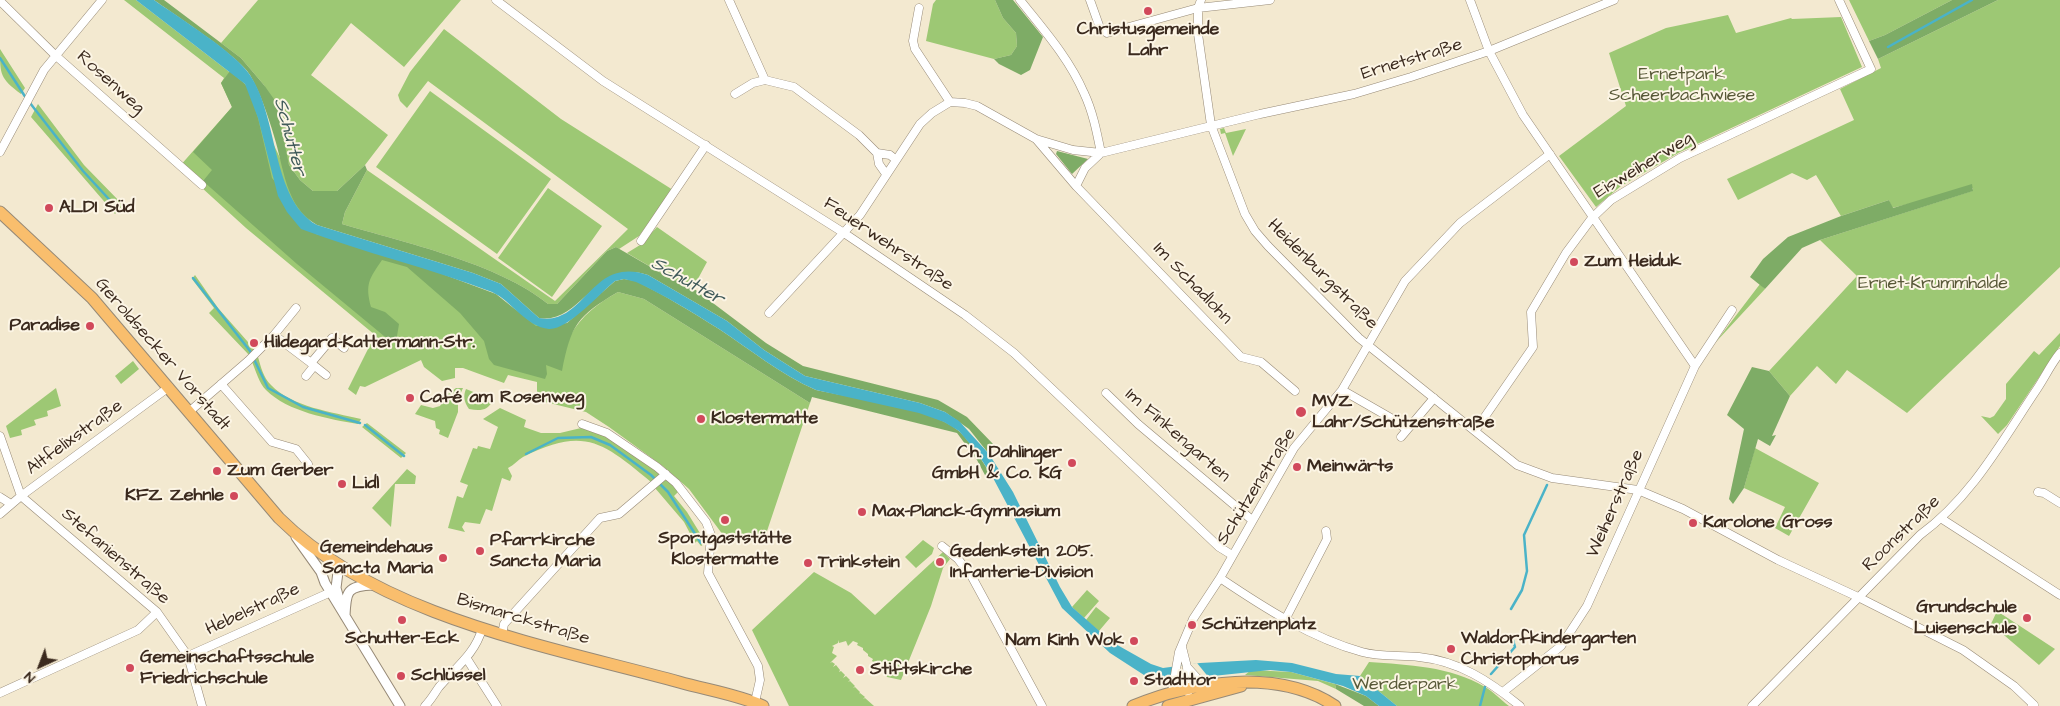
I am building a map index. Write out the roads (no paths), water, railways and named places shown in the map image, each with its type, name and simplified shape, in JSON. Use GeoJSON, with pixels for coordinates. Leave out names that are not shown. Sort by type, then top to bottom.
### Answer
{"type":"FeatureCollection","features":[{"type":"Feature","properties":{"kind":"main road","name":"Geroldsecker Vorstadt"},"geometry":{"type":"LineString","coordinates":[[2,215],[92,298],[290,528]]}},
{"type":"Feature","properties":{"kind":"main road","name":"Bismarckstraße"},"geometry":{"type":"LineString","coordinates":[[290,528],[339,564],[376,585],[482,629],[742,702],[759,704]]}},
{"type":"Feature","properties":{"kind":"main road"},"geometry":{"type":"LineString","coordinates":[[1133,706],[1188,688],[1232,682],[1286,687],[1326,700],[1335,706]]}},
{"type":"Feature","properties":{"kind":"main road"},"geometry":{"type":"LineString","coordinates":[[1168,706],[1248,684]]}},
{"type":"Feature","properties":{"kind":"street"},"geometry":{"type":"LineString","coordinates":[[0,152],[31,92],[55,55],[102,0]]}},
{"type":"Feature","properties":{"kind":"street","name":"Feuerwehrstraße"},"geometry":{"type":"LineString","coordinates":[[496,0],[603,81],[844,233],[964,314],[1014,353],[1219,547],[1232,555]]}},
{"type":"Feature","properties":{"kind":"street"},"geometry":{"type":"LineString","coordinates":[[729,0],[766,80]]}},
{"type":"Feature","properties":{"kind":"street"},"geometry":{"type":"LineString","coordinates":[[1020,0],[1065,58],[1076,76],[1092,116],[1101,153]]}},
{"type":"Feature","properties":{"kind":"street"},"geometry":{"type":"LineString","coordinates":[[1090,0],[1100,28],[1107,33],[1198,8],[1270,0]]}},
{"type":"Feature","properties":{"kind":"street","name":"Heidenburgstraße"},"geometry":{"type":"LineString","coordinates":[[1200,0],[1198,8],[1198,34],[1211,126],[1245,214],[1255,231],[1359,338],[1370,344],[1517,465],[1552,478],[1638,490],[1683,509],[1778,560],[1858,597],[1963,650],[2014,686],[2034,705],[2032,706]]}},
{"type":"Feature","properties":{"kind":"street"},"geometry":{"type":"LineString","coordinates":[[1470,0],[1489,51],[1523,115],[1592,218],[1696,366]]}},
{"type":"Feature","properties":{"kind":"street","name":"Ernetstraße"},"geometry":{"type":"LineString","coordinates":[[1101,153],[1354,94],[1489,51],[1614,0]]}},
{"type":"Feature","properties":{"kind":"street","name":"Eisweiherweg"},"geometry":{"type":"LineString","coordinates":[[1475,431],[1533,347],[1531,312],[1566,252],[1592,218],[1611,200],[1680,158],[1871,69],[1839,0]]}},
{"type":"Feature","properties":{"kind":"street","name":"Rosenweg"},"geometry":{"type":"LineString","coordinates":[[0,1],[55,55],[202,185]]}},
{"type":"Feature","properties":{"kind":"street"},"geometry":{"type":"LineString","coordinates":[[919,8],[913,41],[915,49],[950,102]]}},
{"type":"Feature","properties":{"kind":"street"},"geometry":{"type":"LineString","coordinates":[[735,94],[753,84],[766,80],[794,87],[859,135],[877,153],[895,159]]}},
{"type":"Feature","properties":{"kind":"street"},"geometry":{"type":"LineString","coordinates":[[769,313],[860,216],[895,159],[920,124],[932,113],[950,102],[978,106],[1036,138],[1073,150],[1101,153]]}},
{"type":"Feature","properties":{"kind":"street","name":"Im Schadlohn"},"geometry":{"type":"LineString","coordinates":[[1036,138],[1076,186],[1241,357],[1261,362],[1295,391]]}},
{"type":"Feature","properties":{"kind":"street"},"geometry":{"type":"LineString","coordinates":[[641,241],[706,145]]}},
{"type":"Feature","properties":{"kind":"street"},"geometry":{"type":"LineString","coordinates":[[877,153],[879,164],[886,174]]}},
{"type":"Feature","properties":{"kind":"street"},"geometry":{"type":"LineString","coordinates":[[1076,186],[1085,168],[1101,153]]}},
{"type":"Feature","properties":{"kind":"street","name":"Schützenstraße"},"geometry":{"type":"LineString","coordinates":[[1172,692],[1182,647],[1193,618],[1220,578],[1294,448],[1342,390],[1370,344],[1392,301],[1420,263],[1472,213],[1550,154]]}},
{"type":"Feature","properties":{"kind":"street"},"geometry":{"type":"LineString","coordinates":[[190,411],[248,361],[296,308]]}},
{"type":"Feature","properties":{"kind":"street","name":"Weiherstraße"},"geometry":{"type":"LineString","coordinates":[[1504,692],[1561,646],[1586,606],[1696,366],[1732,310]]}},
{"type":"Feature","properties":{"kind":"street"},"geometry":{"type":"LineString","coordinates":[[274,334],[326,375]]}},
{"type":"Feature","properties":{"kind":"street"},"geometry":{"type":"LineString","coordinates":[[306,376],[332,338],[344,348]]}},
{"type":"Feature","properties":{"kind":"street","name":"Roonstraße"},"geometry":{"type":"LineString","coordinates":[[1752,706],[1920,535],[1942,519],[1983,471],[2056,367],[2060,353]]}},
{"type":"Feature","properties":{"kind":"street"},"geometry":{"type":"LineString","coordinates":[[221,384],[272,442],[296,448],[308,464],[308,469]]}},
{"type":"Feature","properties":{"kind":"street","name":"Altfelixstraße"},"geometry":{"type":"LineString","coordinates":[[0,514],[21,496],[169,387]]}},
{"type":"Feature","properties":{"kind":"street"},"geometry":{"type":"LineString","coordinates":[[1342,390],[1396,421],[1407,430]]}},
{"type":"Feature","properties":{"kind":"street","name":"Im Finkengarten"},"geometry":{"type":"LineString","coordinates":[[1106,393],[1138,424],[1252,520]]}},
{"type":"Feature","properties":{"kind":"street"},"geometry":{"type":"LineString","coordinates":[[1401,437],[1434,398]]}},
{"type":"Feature","properties":{"kind":"street"},"geometry":{"type":"LineString","coordinates":[[582,424],[607,433],[663,476],[676,483],[706,522],[711,535],[708,574],[758,666],[760,680],[759,704]]}},
{"type":"Feature","properties":{"kind":"street"},"geometry":{"type":"LineString","coordinates":[[0,436],[21,496]]}},
{"type":"Feature","properties":{"kind":"street"},"geometry":{"type":"LineString","coordinates":[[502,635],[504,624],[600,518],[619,514],[663,476]]}},
{"type":"Feature","properties":{"kind":"street"},"geometry":{"type":"LineString","coordinates":[[2038,492],[2044,492],[2060,503]]}},
{"type":"Feature","properties":{"kind":"street","name":"Stefanienstraße"},"geometry":{"type":"LineString","coordinates":[[21,496],[157,612],[188,656],[202,706]]}},
{"type":"Feature","properties":{"kind":"street"},"geometry":{"type":"LineString","coordinates":[[0,497],[11,504]]}},
{"type":"Feature","properties":{"kind":"street"},"geometry":{"type":"LineString","coordinates":[[1942,519],[2060,595]]}},
{"type":"Feature","properties":{"kind":"street"},"geometry":{"type":"LineString","coordinates":[[290,528],[316,564],[345,616],[400,706]]}},
{"type":"Feature","properties":{"kind":"street"},"geometry":{"type":"LineString","coordinates":[[1286,618],[1327,539],[1326,531]]}},
{"type":"Feature","properties":{"kind":"street"},"geometry":{"type":"LineString","coordinates":[[942,546],[958,559],[972,577],[1042,706]]}},
{"type":"Feature","properties":{"kind":"street"},"geometry":{"type":"LineString","coordinates":[[331,592],[331,579],[339,564]]}},
{"type":"Feature","properties":{"kind":"street"},"geometry":{"type":"LineString","coordinates":[[339,564],[336,588],[345,616]]}},
{"type":"Feature","properties":{"kind":"street"},"geometry":{"type":"LineString","coordinates":[[1220,578],[1286,618],[1338,645],[1364,653],[1437,659],[1458,665],[1476,673],[1504,692],[1520,706]]}},
{"type":"Feature","properties":{"kind":"street"},"geometry":{"type":"LineString","coordinates":[[345,616],[346,596],[351,588],[358,585],[376,585]]}},
{"type":"Feature","properties":{"kind":"street","name":"Hebelstraße"},"geometry":{"type":"LineString","coordinates":[[188,656],[331,592]]}},
{"type":"Feature","properties":{"kind":"street"},"geometry":{"type":"LineString","coordinates":[[0,693],[138,630],[157,612]]}},
{"type":"Feature","properties":{"kind":"street"},"geometry":{"type":"LineString","coordinates":[[425,706],[433,699],[438,688],[467,659],[482,629]]}},
{"type":"Feature","properties":{"kind":"street"},"geometry":{"type":"LineString","coordinates":[[1182,647],[1187,667],[1188,688],[1185,702]]}},
{"type":"Feature","properties":{"kind":"street"},"geometry":{"type":"LineString","coordinates":[[467,659],[497,706]]}},
{"type":"Feature","properties":{"kind":"street"},"geometry":{"type":"LineString","coordinates":[[1187,667],[1196,678],[1208,685]]}},
{"type":"Feature","properties":{"kind":"water"},"geometry":{"type":"Polygon","coordinates":[[[136,0],[154,0],[220,46],[243,66],[259,93],[283,177],[291,197],[302,213],[317,225],[473,273],[501,284],[539,318],[555,318],[568,312],[600,282],[613,274],[629,271],[648,275],[727,321],[764,350],[805,376],[920,403],[945,412],[959,421],[989,454],[1013,492],[1060,587],[1072,607],[1112,642],[1151,664],[1163,668],[1200,663],[1256,660],[1292,663],[1336,674],[1360,676],[1397,706],[1379,706],[1366,696],[1343,686],[1291,672],[1270,670],[1165,681],[1144,675],[1110,653],[1062,608],[992,476],[976,451],[959,431],[944,422],[919,413],[816,390],[778,369],[688,310],[636,282],[624,279],[615,281],[584,310],[565,324],[549,329],[533,324],[506,301],[492,292],[301,229],[287,212],[278,196],[258,118],[245,84],[136,0]]]}},
{"type":"Feature","properties":{"kind":"waterway"},"geometry":{"type":"LineString","coordinates":[[1888,47],[1972,0]]}},
{"type":"Feature","properties":{"kind":"waterway"},"geometry":{"type":"LineString","coordinates":[[0,58],[26,98]]}},
{"type":"Feature","properties":{"kind":"waterway"},"geometry":{"type":"LineString","coordinates":[[30,103],[83,171],[118,209]]}},
{"type":"Feature","properties":{"kind":"waterway"},"geometry":{"type":"LineString","coordinates":[[193,278],[250,351],[268,388],[303,407],[360,423]]}},
{"type":"Feature","properties":{"kind":"waterway"},"geometry":{"type":"LineString","coordinates":[[365,425],[404,456]]}},
{"type":"Feature","properties":{"kind":"waterway"},"geometry":{"type":"LineString","coordinates":[[526,454],[558,438],[591,437],[610,445],[651,475],[668,492],[701,543]]}},
{"type":"Feature","properties":{"kind":"waterway"},"geometry":{"type":"LineString","coordinates":[[1511,609],[1522,590],[1527,571],[1524,535],[1547,485]]}},
{"type":"Feature","properties":{"kind":"waterway"},"geometry":{"type":"LineString","coordinates":[[1491,674],[1515,647],[1513,640]]}},
{"type":"Feature","properties":{"kind":"waterway"},"geometry":{"type":"LineString","coordinates":[[1480,706],[1485,687]]}},
{"type":"Feature","properties":{"kind":"place","name":"Christusgemeinde Lahr"},"geometry":{"type":"Point","coordinates":[1148,11]}},
{"type":"Feature","properties":{"kind":"place","name":"ALDI Süd"},"geometry":{"type":"Point","coordinates":[49,208]}},
{"type":"Feature","properties":{"kind":"place","name":"Zum Heiduk"},"geometry":{"type":"Point","coordinates":[1574,262]}},
{"type":"Feature","properties":{"kind":"place","name":"Paradise"},"geometry":{"type":"Point","coordinates":[90,326]}},
{"type":"Feature","properties":{"kind":"place","name":"Hildegard-Kattermann-Str."},"geometry":{"type":"Point","coordinates":[254,343]}},
{"type":"Feature","properties":{"kind":"place","name":"Café am Rosenweg"},"geometry":{"type":"Point","coordinates":[410,398]}},
{"type":"Feature","properties":{"kind":"place","name":"MVZ Lahr/Schützenstraße"},"geometry":{"type":"Point","coordinates":[1301,412]}},
{"type":"Feature","properties":{"kind":"place","name":"Klostermatte"},"geometry":{"type":"Point","coordinates":[701,419]}},
{"type":"Feature","properties":{"kind":"place","name":"Ch. Dahlinger GmbH & Co. KG"},"geometry":{"type":"Point","coordinates":[1072,463]}},
{"type":"Feature","properties":{"kind":"place","name":"Meinwärts"},"geometry":{"type":"Point","coordinates":[1297,467]}},
{"type":"Feature","properties":{"kind":"place","name":"Zum Gerber"},"geometry":{"type":"Point","coordinates":[217,471]}},
{"type":"Feature","properties":{"kind":"place","name":"Lidl"},"geometry":{"type":"Point","coordinates":[342,484]}},
{"type":"Feature","properties":{"kind":"place","name":"KFZ Zehnle"},"geometry":{"type":"Point","coordinates":[234,496]}},
{"type":"Feature","properties":{"kind":"place","name":"Max-Planck-Gymnasium"},"geometry":{"type":"Point","coordinates":[862,512]}},
{"type":"Feature","properties":{"kind":"place","name":"Sportgaststätte Klostermatte"},"geometry":{"type":"Point","coordinates":[725,520]}},
{"type":"Feature","properties":{"kind":"place","name":"Karolone Gross"},"geometry":{"type":"Point","coordinates":[1693,523]}},
{"type":"Feature","properties":{"kind":"place","name":"Pfarrkirche Sancta Maria"},"geometry":{"type":"Point","coordinates":[480,551]}},
{"type":"Feature","properties":{"kind":"place","name":"Gemeindehaus Sancta Maria"},"geometry":{"type":"Point","coordinates":[443,558]}},
{"type":"Feature","properties":{"kind":"place","name":"Gedenkstein 205. Infanterie-Division"},"geometry":{"type":"Point","coordinates":[940,562]}},
{"type":"Feature","properties":{"kind":"place","name":"Trinkstein"},"geometry":{"type":"Point","coordinates":[808,563]}},
{"type":"Feature","properties":{"kind":"place","name":"Grundschule Luisenschule"},"geometry":{"type":"Point","coordinates":[2027,618]}},
{"type":"Feature","properties":{"kind":"place","name":"Schutter-Eck"},"geometry":{"type":"Point","coordinates":[402,620]}},
{"type":"Feature","properties":{"kind":"place","name":"Schützenplatz"},"geometry":{"type":"Point","coordinates":[1192,625]}},
{"type":"Feature","properties":{"kind":"place","name":"Nam Kinh Wok"},"geometry":{"type":"Point","coordinates":[1134,641]}},
{"type":"Feature","properties":{"kind":"place","name":"Waldorfkindergarten Christophorus"},"geometry":{"type":"Point","coordinates":[1451,649]}},
{"type":"Feature","properties":{"kind":"place","name":"Gemeinschaftsschule Friedrichschule"},"geometry":{"type":"Point","coordinates":[130,668]}},
{"type":"Feature","properties":{"kind":"place","name":"Stiftskirche"},"geometry":{"type":"Point","coordinates":[860,670]}},
{"type":"Feature","properties":{"kind":"place","name":"Schlüssel"},"geometry":{"type":"Point","coordinates":[401,676]}},
{"type":"Feature","properties":{"kind":"place","name":"Stadttor"},"geometry":{"type":"Point","coordinates":[1134,681]}},
{"type":"Feature","properties":{"kind":"park label","name":"Ernetpark Scheerbachwiese"},"geometry":{"type":"Point","coordinates":[1682,85]}},
{"type":"Feature","properties":{"kind":"park label","name":"Ernet-Krummhalde"},"geometry":{"type":"Point","coordinates":[1933,284]}},
{"type":"Feature","properties":{"kind":"park label","name":"Werderpark"},"geometry":{"type":"Point","coordinates":[1405,685]}},
{"type":"Feature","properties":{"kind":"water label","name":"Schutter"},"geometry":{"type":"Point","coordinates":[289,137]}},
{"type":"Feature","properties":{"kind":"water label","name":"Schutter"},"geometry":{"type":"Point","coordinates":[687,282]}}]}
